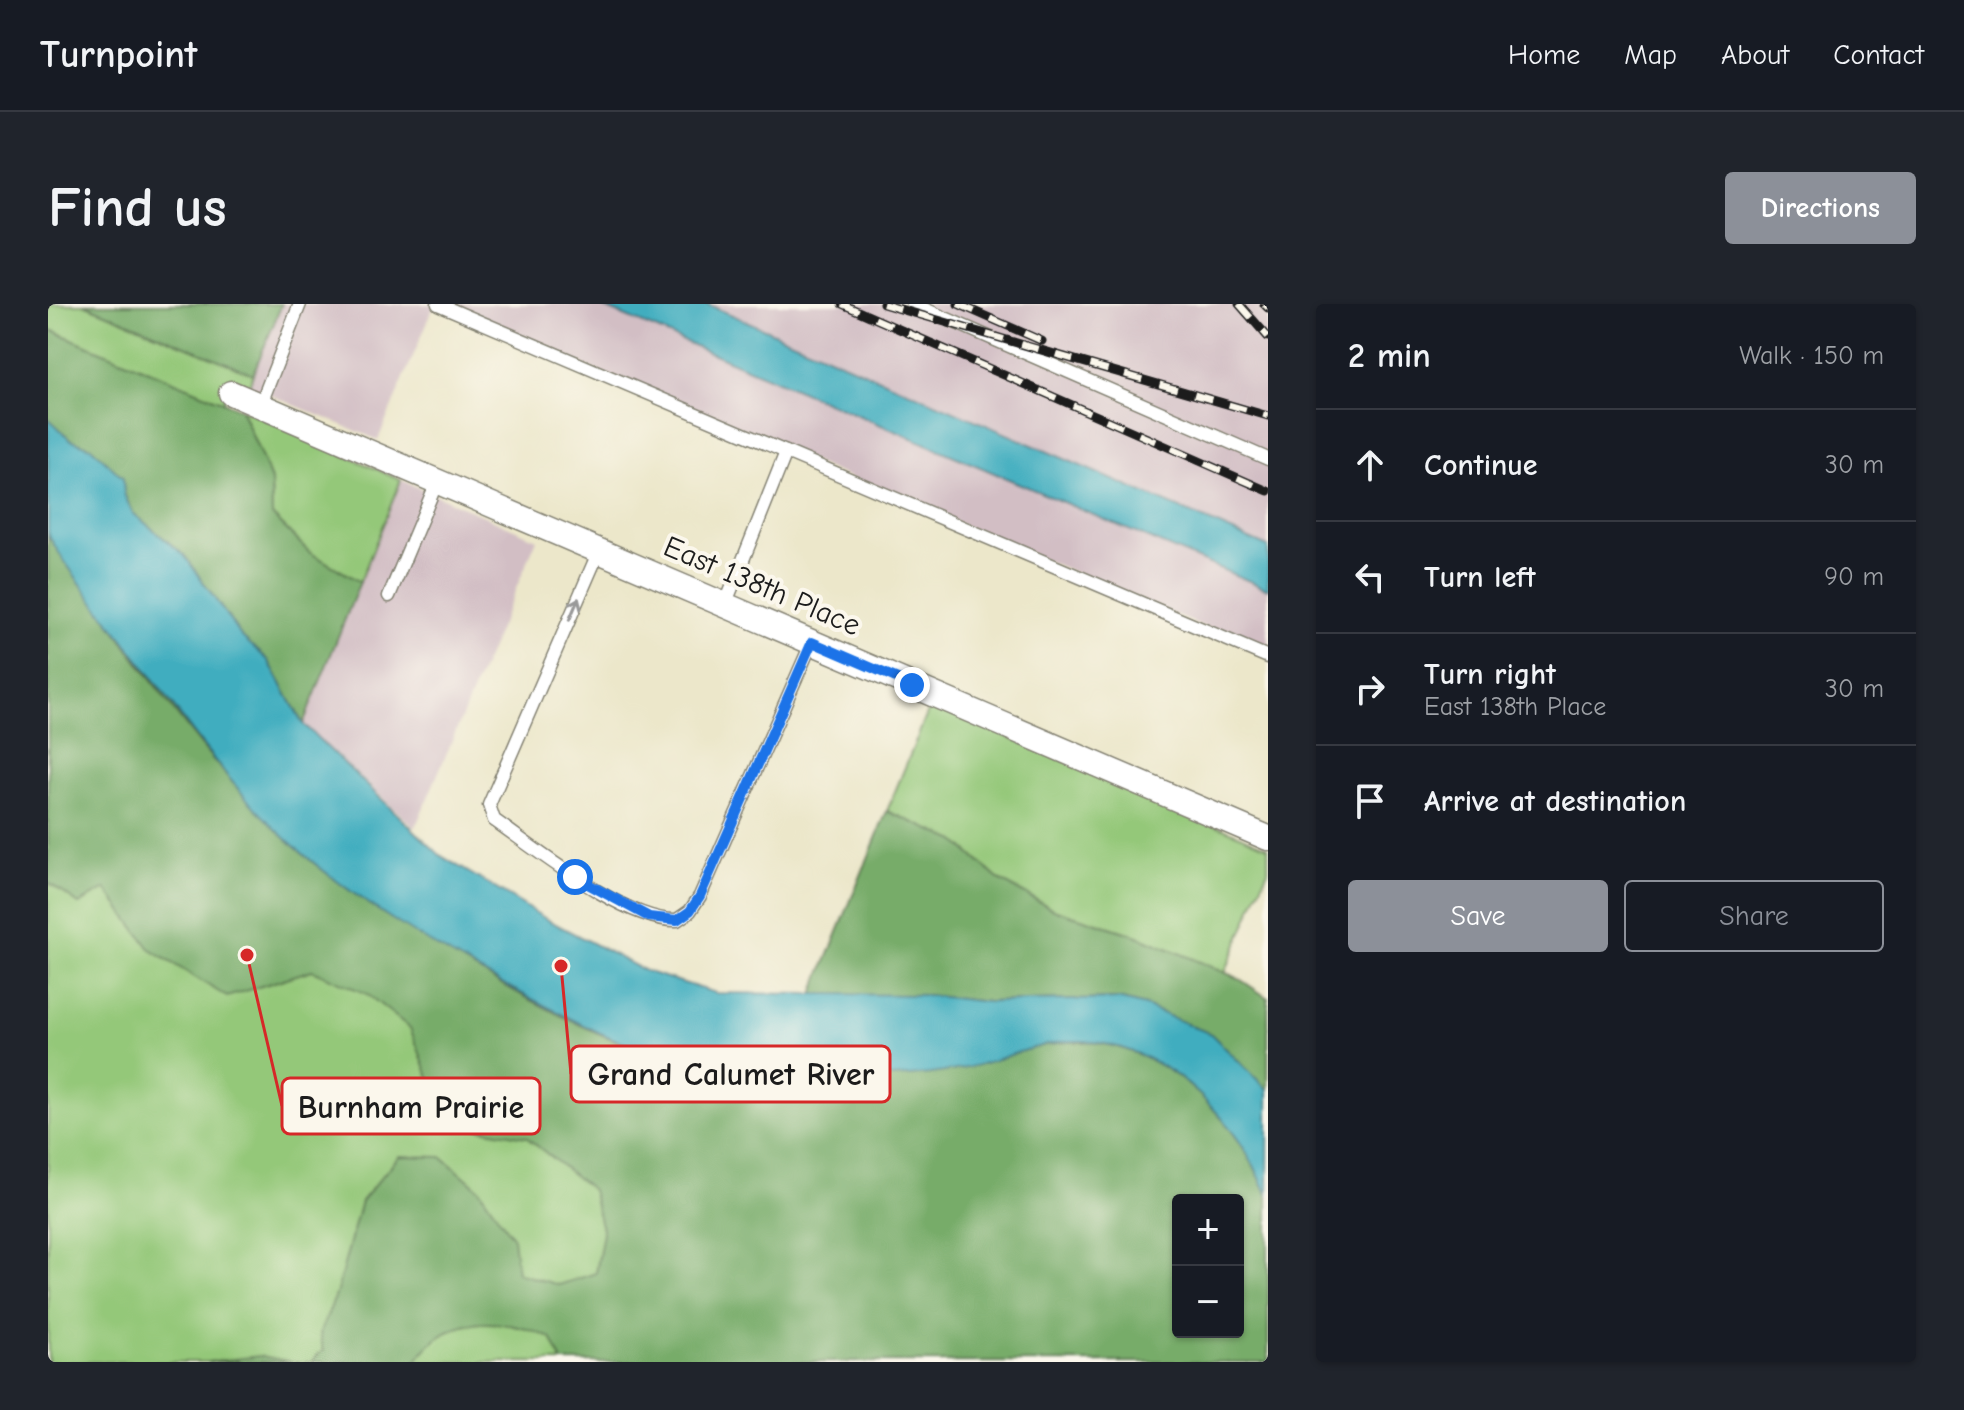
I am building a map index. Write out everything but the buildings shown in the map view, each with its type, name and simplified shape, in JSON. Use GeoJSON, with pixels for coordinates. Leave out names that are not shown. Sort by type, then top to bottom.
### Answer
{"type":"FeatureCollection","features":[{"type":"Feature","properties":{"kind":"street","name":"East 138th Place"},"geometry":{"type":"LineString","coordinates":[[231,393],[1268,838]]}},
{"type":"Feature","properties":{"kind":"lane"},"geometry":{"type":"LineString","coordinates":[[260,406],[300,304]]}},
{"type":"Feature","properties":{"kind":"lane"},"geometry":{"type":"LineString","coordinates":[[438,304],[1268,657]]}},
{"type":"Feature","properties":{"kind":"lane"},"geometry":{"type":"LineString","coordinates":[[913,304],[1268,459]]}},
{"type":"Feature","properties":{"kind":"lane"},"geometry":{"type":"LineString","coordinates":[[725,605],[786,452]]}},
{"type":"Feature","properties":{"kind":"lane"},"geometry":{"type":"LineString","coordinates":[[389,596],[437,482]]}},
{"type":"Feature","properties":{"kind":"lane"},"geometry":{"type":"LineString","coordinates":[[599,551],[489,805],[494,820],[575,877],[649,917],[677,920],[690,911],[700,896],[812,642]]}},
{"type":"Feature","properties":{"kind":"shaded area"},"geometry":{"type":"Polygon","coordinates":[[[282,304],[435,304],[378,440],[249,386],[282,304]]]}},
{"type":"Feature","properties":{"kind":"shaded area"},"geometry":{"type":"Polygon","coordinates":[[[438,304],[1268,304],[1268,654],[438,304]]]}},
{"type":"Feature","properties":{"kind":"shaded area"},"geometry":{"type":"Polygon","coordinates":[[[401,480],[537,539],[415,828],[303,724],[401,480]]]}},
{"type":"Feature","properties":{"kind":"green space"},"geometry":{"type":"Polygon","coordinates":[[[48,304],[84,304],[253,374],[249,386],[232,378],[223,402],[48,329],[48,304]]]}},
{"type":"Feature","properties":{"kind":"green space"},"geometry":{"type":"Polygon","coordinates":[[[84,304],[282,304],[253,374],[84,304]]]}},
{"type":"Feature","properties":{"kind":"green space"},"geometry":{"type":"Polygon","coordinates":[[[48,329],[241,409],[271,480],[272,515],[309,552],[360,582],[303,724],[268,660],[241,636],[184,555],[133,513],[124,494],[122,478],[91,447],[70,439],[48,418],[48,329]]]}},
{"type":"Feature","properties":{"kind":"green space"},"geometry":{"type":"Polygon","coordinates":[[[241,409],[401,480],[360,582],[309,552],[272,515],[271,480],[241,409]]]}},
{"type":"Feature","properties":{"kind":"green space"},"geometry":{"type":"Polygon","coordinates":[[[48,535],[186,727],[280,833],[341,883],[430,942],[573,1022],[653,1052],[711,1064],[769,1070],[888,1077],[952,1067],[1058,1043],[1093,1042],[1127,1050],[1158,1064],[1187,1084],[1235,1135],[1268,1196],[1268,1362],[562,1362],[551,1338],[513,1326],[477,1323],[444,1334],[415,1362],[312,1362],[323,1349],[320,1332],[336,1295],[361,1201],[399,1156],[442,1157],[479,1189],[513,1238],[517,1273],[559,1285],[596,1273],[603,1233],[592,1190],[526,1137],[475,1128],[432,1084],[410,1028],[367,994],[312,970],[227,997],[151,950],[106,889],[79,904],[48,882],[48,535]]]}},
{"type":"Feature","properties":{"kind":"green space"},"geometry":{"type":"Polygon","coordinates":[[[48,548],[277,835],[1237,1194],[1172,1194],[1172,1338],[1244,1338],[1244,1197],[1248,1198],[1268,1362],[48,1362],[48,548]]]}},
{"type":"Feature","properties":{"kind":"green space"},"geometry":{"type":"Polygon","coordinates":[[[931,704],[1268,847],[1268,870],[1225,973],[1138,936],[1053,909],[999,880],[956,841],[887,811],[931,704]]]}},
{"type":"Feature","properties":{"kind":"green space"},"geometry":{"type":"Polygon","coordinates":[[[887,811],[956,841],[999,880],[1053,909],[1138,936],[1238,978],[1268,998],[1268,1090],[1211,1034],[1145,1006],[1118,999],[988,1002],[926,995],[812,996],[887,811]]]}},
{"type":"Feature","properties":{"kind":"green space"},"geometry":{"type":"Polygon","coordinates":[[[261,1356],[293,1362],[207,1362],[261,1356]]]}},
{"type":"Feature","properties":{"kind":"water"},"geometry":{"type":"Polygon","coordinates":[[[596,304],[707,304],[1268,547],[1268,589],[596,304]]]}},
{"type":"Feature","properties":{"kind":"water"},"geometry":{"type":"Polygon","coordinates":[[[48,418],[70,439],[91,447],[123,478],[124,494],[133,513],[184,555],[241,636],[268,660],[303,724],[440,855],[548,920],[645,971],[716,993],[926,995],[988,1002],[1118,999],[1145,1006],[1211,1034],[1268,1090],[1268,1196],[1240,1143],[1200,1095],[1151,1060],[1123,1048],[1093,1042],[1061,1042],[966,1068],[894,1077],[819,1075],[686,1061],[642,1050],[594,1030],[400,925],[309,859],[261,814],[206,749],[74,574],[48,532],[48,418]]]}},
{"type":"Feature","properties":{"kind":"railway"},"geometry":{"type":"LineString","coordinates":[[842,304],[1268,491]]}},
{"type":"Feature","properties":{"kind":"railway"},"geometry":{"type":"LineString","coordinates":[[883,304],[1268,416]]}},
{"type":"Feature","properties":{"kind":"railway"},"geometry":{"type":"LineString","coordinates":[[958,304],[1042,341]]}},
{"type":"Feature","properties":{"kind":"railway"},"geometry":{"type":"LineString","coordinates":[[1239,304],[1268,337]]}},
{"type":"Feature","properties":{"kind":"railway"},"geometry":{"type":"LineString","coordinates":[[1264,304],[1268,308]]}},
{"type":"Feature","properties":{"kind":"place","name":"Burnham Prairie"},"geometry":{"type":"Point","coordinates":[247,955]}},
{"type":"Feature","properties":{"kind":"place","name":"Grand Calumet River"},"geometry":{"type":"Point","coordinates":[561,966]}},
{"type":"Feature","properties":{"kind":"route"},"geometry":{"type":"LineString","coordinates":[[575,877],[649,917],[663,921],[677,920],[690,911],[700,896],[812,642],[912,685]]}}]}
